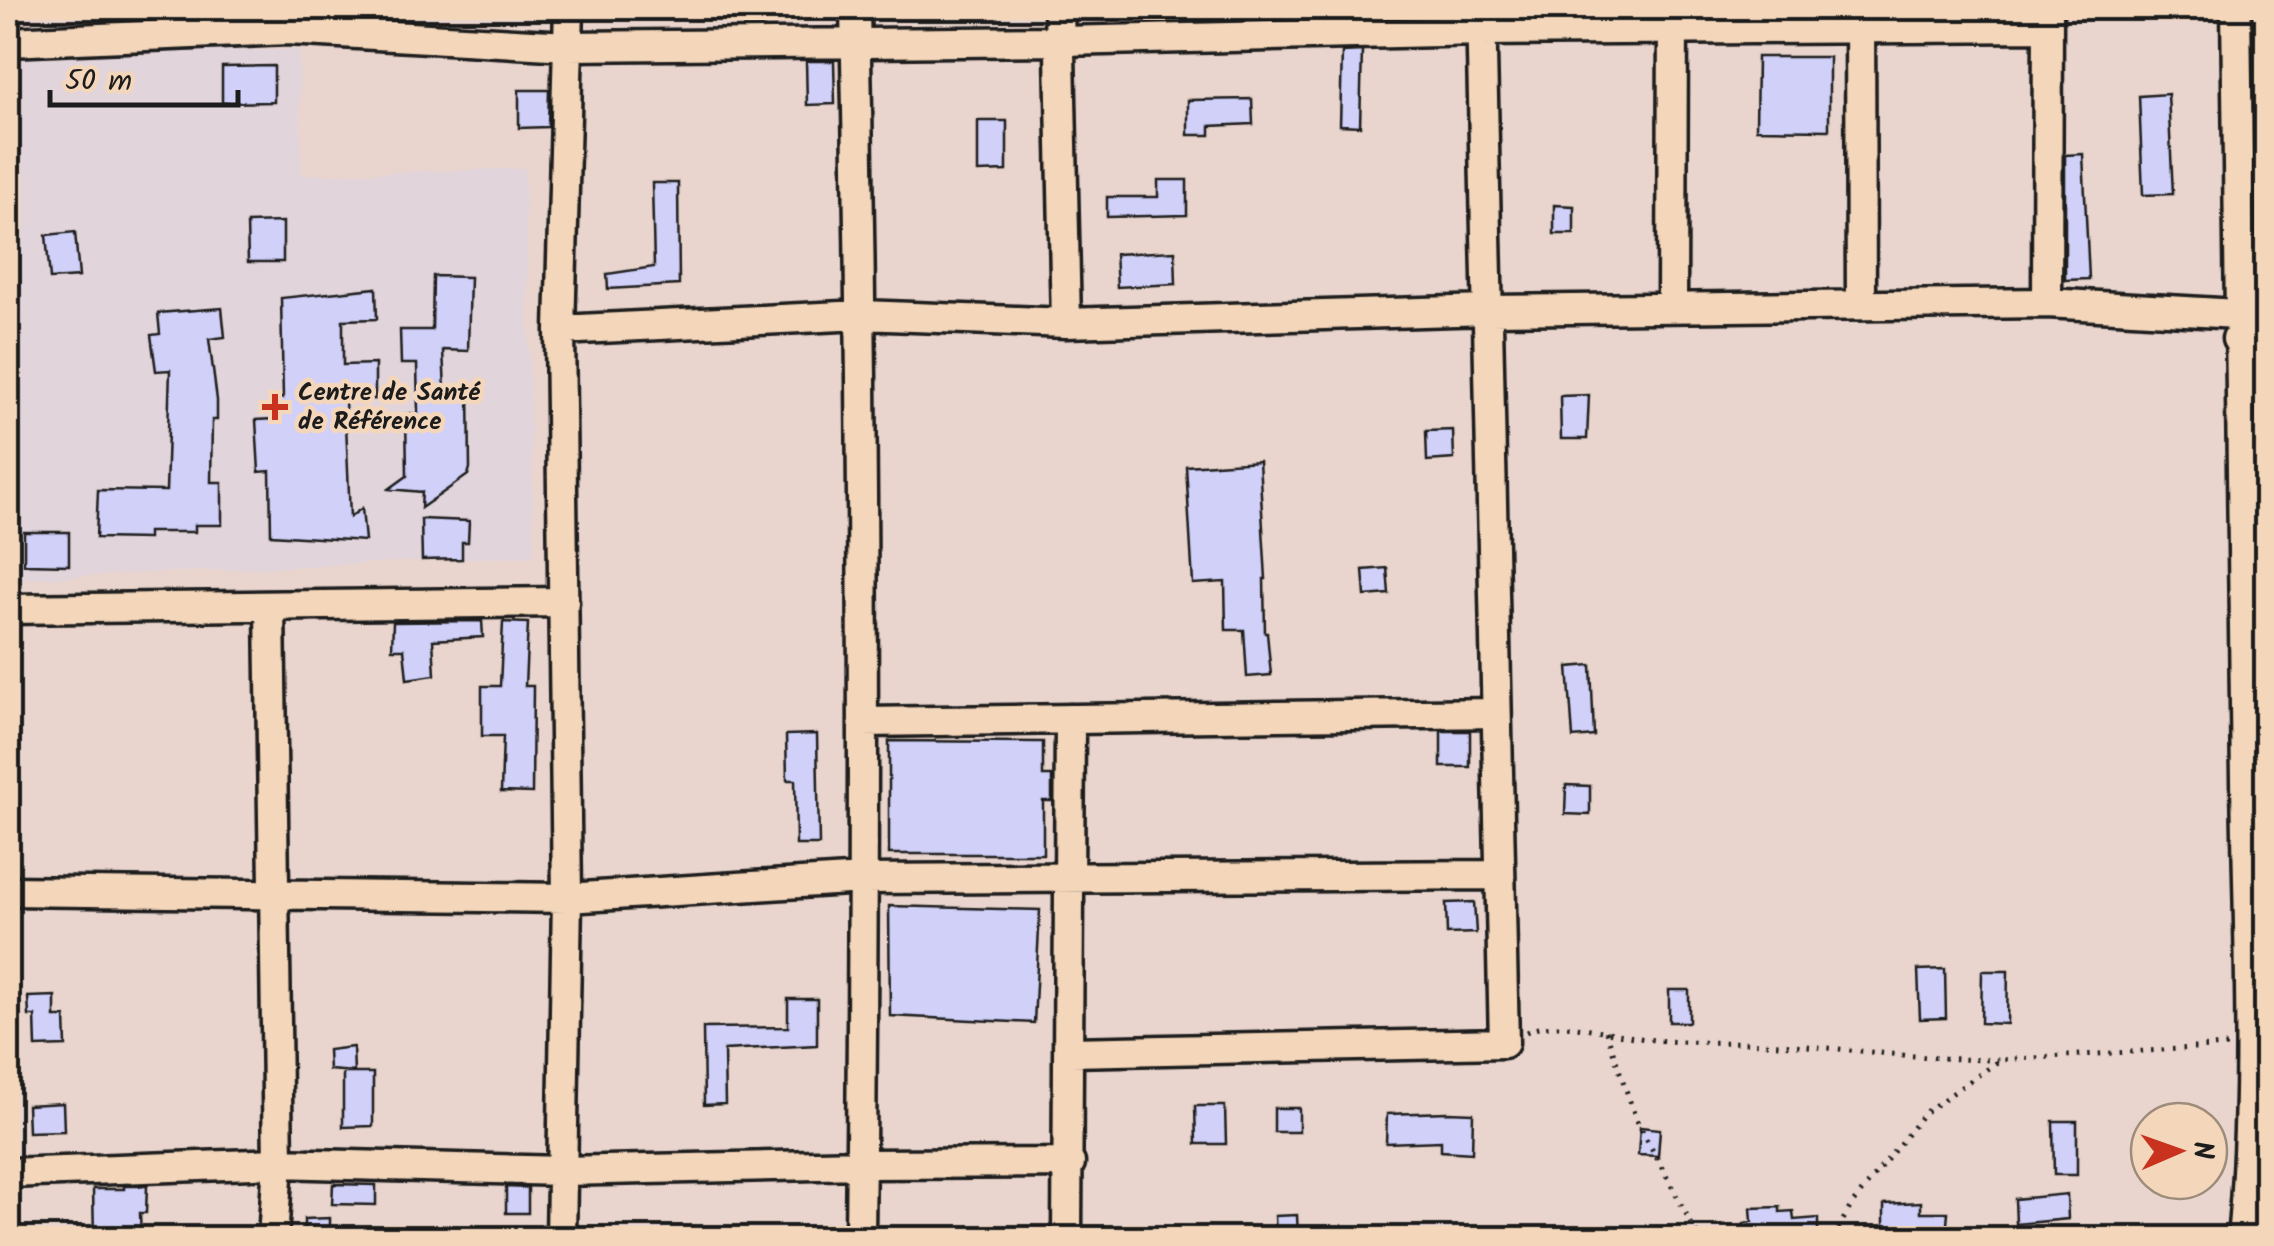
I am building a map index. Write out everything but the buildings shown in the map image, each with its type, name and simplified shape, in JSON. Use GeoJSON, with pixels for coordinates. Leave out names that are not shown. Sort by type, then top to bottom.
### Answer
{"type":"FeatureCollection","features":[{"type":"Feature","properties":{"kind":"street"},"geometry":{"type":"LineString","coordinates":[[561,1238],[567,898],[560,330],[569,8]]}},
{"type":"Feature","properties":{"kind":"street"},"geometry":{"type":"LineString","coordinates":[[855,8],[862,315],[860,1238]]}},
{"type":"Feature","properties":{"kind":"street"},"geometry":{"type":"LineString","coordinates":[[1059,8],[1066,323]]}},
{"type":"Feature","properties":{"kind":"street"},"geometry":{"type":"LineString","coordinates":[[2236,8],[2237,326],[2256,690],[2249,1165],[2242,1238]]}},
{"type":"Feature","properties":{"kind":"street"},"geometry":{"type":"LineString","coordinates":[[8,42],[287,19],[568,46],[1062,41],[1481,19],[2048,17],[2047,303]]}},
{"type":"Feature","properties":{"kind":"street"},"geometry":{"type":"LineString","coordinates":[[1860,18],[1862,305]]}},
{"type":"Feature","properties":{"kind":"street"},"geometry":{"type":"LineString","coordinates":[[1070,1052],[1504,1043],[1481,19]]}},
{"type":"Feature","properties":{"kind":"street"},"geometry":{"type":"LineString","coordinates":[[1672,308],[1673,19]]}},
{"type":"Feature","properties":{"kind":"street"},"geometry":{"type":"LineString","coordinates":[[560,330],[862,315],[1066,323],[1488,310],[2047,303],[2237,326],[2266,338]]}},
{"type":"Feature","properties":{"kind":"street"},"geometry":{"type":"LineString","coordinates":[[8,609],[564,602]]}},
{"type":"Feature","properties":{"kind":"street"},"geometry":{"type":"LineString","coordinates":[[270,608],[278,1163],[273,1238]]}},
{"type":"Feature","properties":{"kind":"street"},"geometry":{"type":"LineString","coordinates":[[863,722],[1496,713]]}},
{"type":"Feature","properties":{"kind":"street"},"geometry":{"type":"LineString","coordinates":[[1067,1238],[1070,719]]}},
{"type":"Feature","properties":{"kind":"street"},"geometry":{"type":"LineString","coordinates":[[8,891],[567,898],[863,879],[1500,876]]}},
{"type":"Feature","properties":{"kind":"street"},"geometry":{"type":"LineString","coordinates":[[8,1173],[278,1163],[564,1172],[1070,1163]]}},
{"type":"Feature","properties":{"kind":"street"},"geometry":{"type":"LineString","coordinates":[[2249,1165],[2255,1238]]}},
{"type":"Feature","properties":{"kind":"path"},"geometry":{"type":"LineString","coordinates":[[1504,1043],[1536,1027],[1606,1031],[1653,1040],[1763,1042],[1908,1058],[2000,1060],[2250,1044]]}},
{"type":"Feature","properties":{"kind":"path"},"geometry":{"type":"LineString","coordinates":[[1606,1031],[1636,1119],[1699,1238]]}},
{"type":"Feature","properties":{"kind":"path"},"geometry":{"type":"LineString","coordinates":[[1833,1238],[1852,1204],[1924,1112],[2000,1060]]}},
{"type":"Feature","properties":{"kind":"shaded area","name":"Centre de Santé de Référence"},"geometry":{"type":"Polygon","coordinates":[[[22,50],[299,50],[302,175],[525,168],[534,556],[20,579],[22,50]]]}},
{"type":"Feature","properties":{"kind":"place","name":"Centre de Santé de Référence"},"geometry":{"type":"Point","coordinates":[275,407]}}]}
